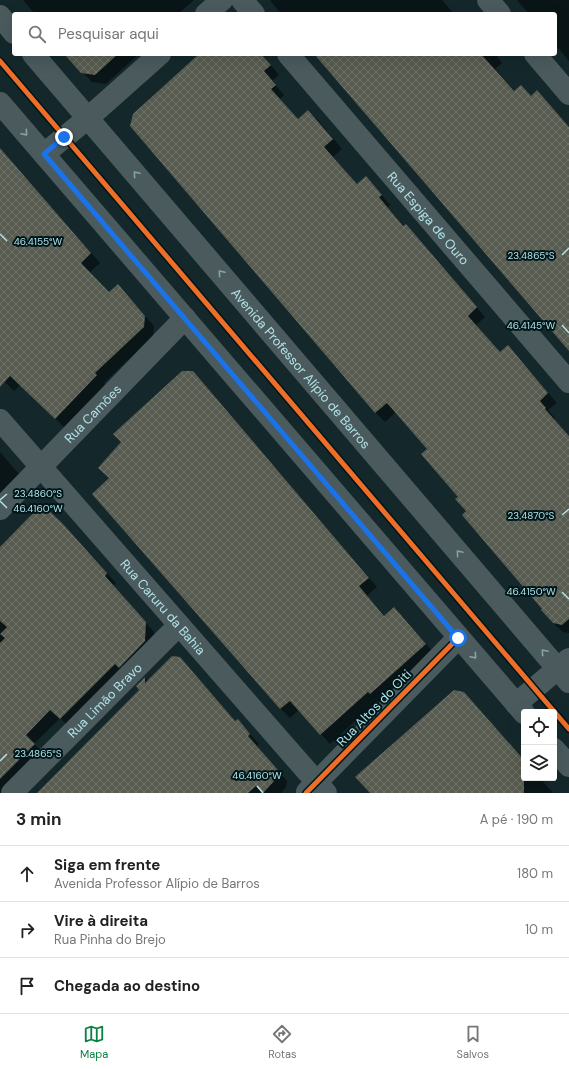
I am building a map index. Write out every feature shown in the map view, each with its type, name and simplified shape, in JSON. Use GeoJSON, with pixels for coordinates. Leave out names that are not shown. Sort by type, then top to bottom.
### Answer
{"type":"FeatureCollection","features":[{"type":"Feature","properties":{"kind":"street"},"geometry":{"type":"LineString","coordinates":[[208,12],[222,0]]}},
{"type":"Feature","properties":{"kind":"street"},"geometry":{"type":"LineString","coordinates":[[242,0],[252,12]]}},
{"type":"Feature","properties":{"kind":"street"},"geometry":{"type":"LineString","coordinates":[[488,0],[498,12]]}},
{"type":"Feature","properties":{"kind":"street"},"geometry":{"type":"LineString","coordinates":[[0,16],[12,30]]}},
{"type":"Feature","properties":{"kind":"street","name":"Avenida Professor Alípio de Barros"},"geometry":{"type":"LineString","coordinates":[[35,56],[565,670]]}},
{"type":"Feature","properties":{"kind":"street"},"geometry":{"type":"LineString","coordinates":[[44,154],[88,118],[158,56]]}},
{"type":"Feature","properties":{"kind":"street","name":"Rua Espiga de Ouro"},"geometry":{"type":"LineString","coordinates":[[290,56],[569,382]]}},
{"type":"Feature","properties":{"kind":"street"},"geometry":{"type":"LineString","coordinates":[[537,56],[569,94]]}},
{"type":"Feature","properties":{"kind":"street"},"geometry":{"type":"LineString","coordinates":[[0,103],[520,709],[565,670]]}},
{"type":"Feature","properties":{"kind":"street","name":"Rua Camões"},"geometry":{"type":"LineString","coordinates":[[0,509],[42,468],[185,318]]}},
{"type":"Feature","properties":{"kind":"street","name":"Rua Caruru da Bahia"},"geometry":{"type":"LineString","coordinates":[[0,420],[179,625],[316,790]]}},
{"type":"Feature","properties":{"kind":"street","name":"Rua Limão Bravo"},"geometry":{"type":"LineString","coordinates":[[12,793],[179,625]]}},
{"type":"Feature","properties":{"kind":"street","name":"Rua Altos do Oiti"},"geometry":{"type":"LineString","coordinates":[[316,790],[458,638]]}},
{"type":"Feature","properties":{"kind":"street"},"geometry":{"type":"LineString","coordinates":[[557,752],[569,766]]}},
{"type":"Feature","properties":{"kind":"building"},"geometry":{"type":"Polygon","coordinates":[[[66,56],[116,56],[95,75],[81,73],[66,56]]]}},
{"type":"Feature","properties":{"kind":"building"},"geometry":{"type":"Polygon","coordinates":[[[197,56],[263,56],[271,65],[264,71],[276,85],[271,89],[298,119],[308,110],[333,139],[324,147],[357,184],[366,176],[382,195],[379,197],[403,226],[406,224],[477,307],[468,316],[500,352],[508,345],[548,393],[540,401],[546,408],[545,409],[569,436],[569,619],[562,625],[553,623],[541,610],[542,609],[462,515],[466,511],[455,499],[458,497],[421,454],[427,449],[387,403],[375,413],[130,126],[133,114],[197,56]]]}},
{"type":"Feature","properties":{"kind":"building"},"geometry":{"type":"Polygon","coordinates":[[[316,56],[483,56],[514,91],[521,85],[531,96],[537,90],[569,127],[569,351],[316,56]]]}},
{"type":"Feature","properties":{"kind":"building"},"geometry":{"type":"Polygon","coordinates":[[[0,148],[91,253],[81,263],[109,292],[118,284],[145,316],[144,327],[95,373],[97,375],[55,419],[10,376],[0,387],[0,148]]]}},
{"type":"Feature","properties":{"kind":"building"},"geometry":{"type":"Polygon","coordinates":[[[182,371],[193,371],[369,578],[359,586],[384,616],[394,607],[426,644],[370,694],[368,692],[320,735],[290,701],[280,709],[92,494],[109,478],[98,468],[121,442],[113,434],[182,371]]]}},
{"type":"Feature","properties":{"kind":"building"},"geometry":{"type":"Polygon","coordinates":[[[42,504],[63,524],[107,573],[105,576],[146,622],[145,641],[119,668],[115,664],[60,719],[50,710],[26,735],[35,744],[0,779],[0,643],[5,638],[0,634],[7,627],[0,621],[0,547],[42,504]]]}},
{"type":"Feature","properties":{"kind":"building"},"geometry":{"type":"Polygon","coordinates":[[[172,656],[180,657],[235,721],[238,719],[250,734],[248,736],[278,770],[277,778],[263,793],[256,786],[248,793],[37,793],[139,690],[136,686],[145,677],[145,683],[172,656]]]}},
{"type":"Feature","properties":{"kind":"building"},"geometry":{"type":"Polygon","coordinates":[[[454,690],[464,692],[521,757],[521,781],[524,781],[524,793],[370,793],[355,777],[454,690]]]}},
{"type":"Feature","properties":{"kind":"cycle path"},"geometry":{"type":"LineString","coordinates":[[0,61],[569,729]]}},
{"type":"Feature","properties":{"kind":"cycle path"},"geometry":{"type":"LineString","coordinates":[[306,793],[458,638]]}},
{"type":"Feature","properties":{"kind":"route"},"geometry":{"type":"LineString","coordinates":[[64,137],[44,154],[458,638]]}}]}
